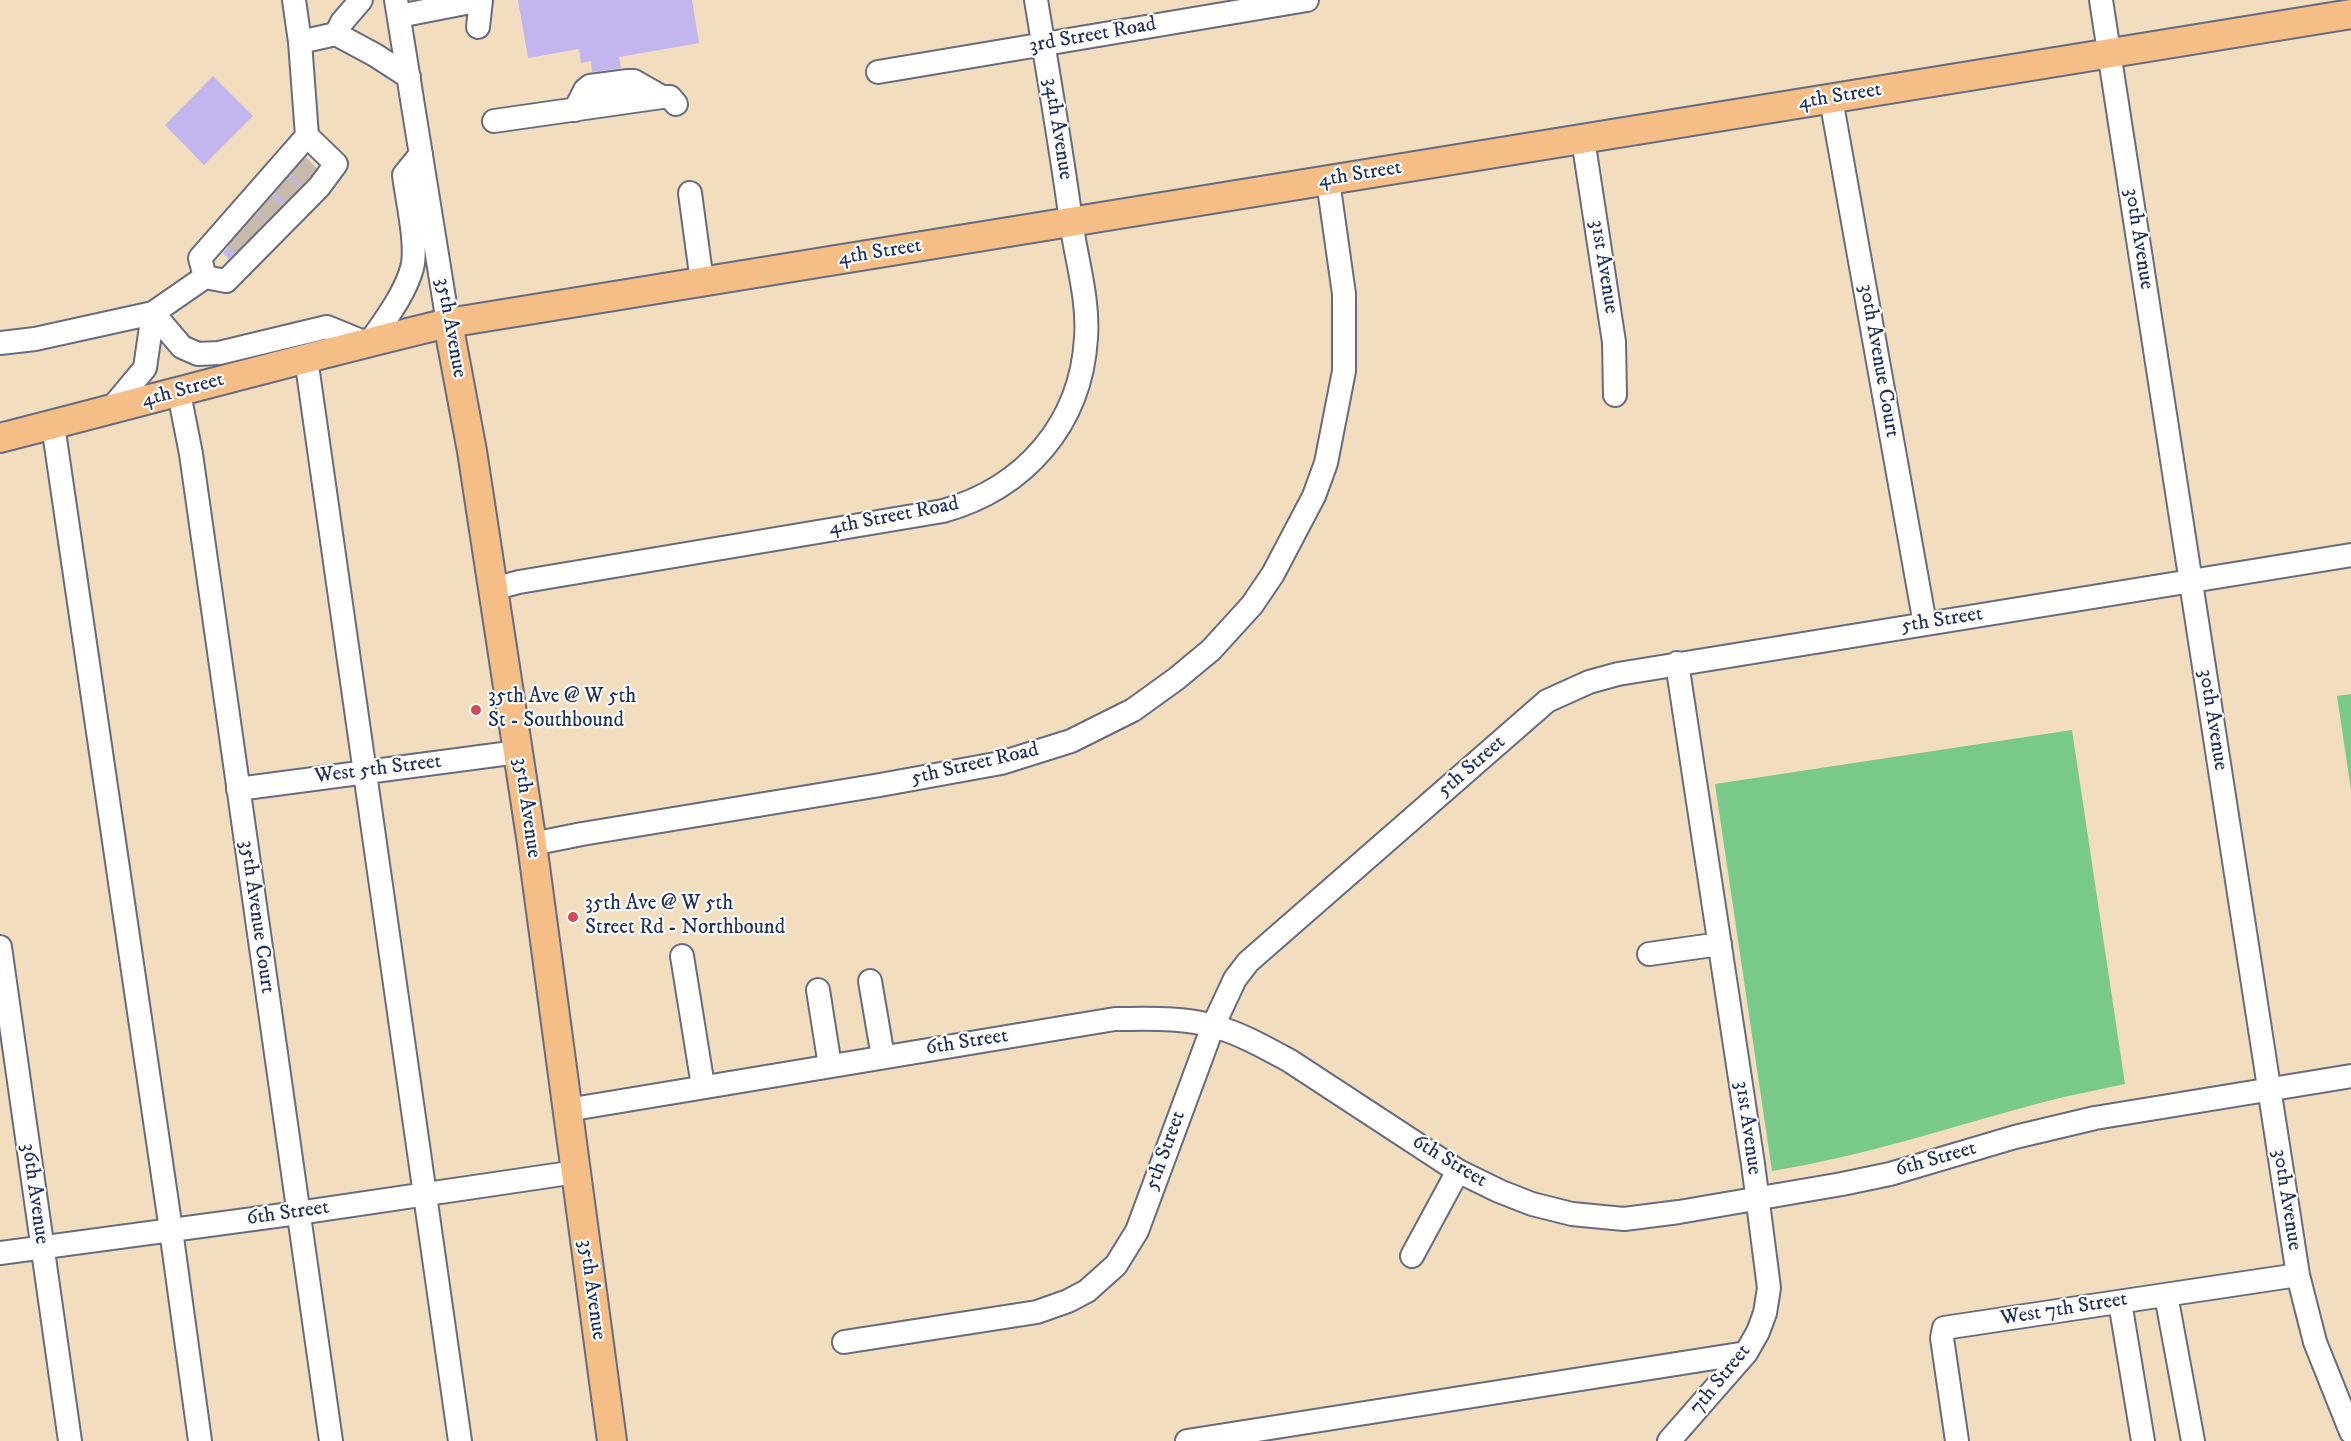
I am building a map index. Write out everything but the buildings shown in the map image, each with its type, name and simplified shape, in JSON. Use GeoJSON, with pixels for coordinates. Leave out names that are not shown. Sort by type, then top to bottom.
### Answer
{"type":"FeatureCollection","features":[{"type":"Feature","properties":{"kind":"main road","name":"4th Street"},"geometry":{"type":"LineString","coordinates":[[0,438],[448,323],[2351,14]]}},
{"type":"Feature","properties":{"kind":"main road","name":"35th Avenue"},"geometry":{"type":"LineString","coordinates":[[448,323],[472,451],[532,844],[612,1441]]}},
{"type":"Feature","properties":{"kind":"street"},"geometry":{"type":"LineString","coordinates":[[205,277],[200,258],[247,234],[296,180],[307,136],[300,42],[294,0]]}},
{"type":"Feature","properties":{"kind":"street"},"geometry":{"type":"LineString","coordinates":[[336,34],[342,22],[361,0]]}},
{"type":"Feature","properties":{"kind":"street"},"geometry":{"type":"LineString","coordinates":[[397,8],[481,0],[478,27]]}},
{"type":"Feature","properties":{"kind":"street","name":"34th Avenue"},"geometry":{"type":"LineString","coordinates":[[1036,0],[1071,222]]}},
{"type":"Feature","properties":{"kind":"street","name":"3rd Street Road"},"geometry":{"type":"LineString","coordinates":[[878,72],[1301,0]]}},
{"type":"Feature","properties":{"kind":"street","name":"30th Avenue"},"geometry":{"type":"LineString","coordinates":[[2101,0],[2298,1275],[2315,1342],[2345,1398],[2351,1432]]}},
{"type":"Feature","properties":{"kind":"street","name":"35th Avenue"},"geometry":{"type":"LineString","coordinates":[[397,8],[448,323]]}},
{"type":"Feature","properties":{"kind":"street"},"geometry":{"type":"LineString","coordinates":[[300,42],[336,34],[409,77]]}},
{"type":"Feature","properties":{"kind":"street","name":"30th Avenue Court"},"geometry":{"type":"LineString","coordinates":[[1831,99],[1924,624]]}},
{"type":"Feature","properties":{"kind":"street"},"geometry":{"type":"LineString","coordinates":[[494,121],[669,100]]}},
{"type":"Feature","properties":{"kind":"street"},"geometry":{"type":"LineString","coordinates":[[0,343],[35,339],[153,313],[205,277],[226,281],[247,234],[296,180],[336,164],[307,136]]}},
{"type":"Feature","properties":{"kind":"street","name":"31st Avenue"},"geometry":{"type":"LineString","coordinates":[[1583,139],[1614,342],[1615,395]]}},
{"type":"Feature","properties":{"kind":"street"},"geometry":{"type":"LineString","coordinates":[[153,313],[182,346],[198,354],[219,353],[327,327],[368,342],[392,309],[412,269],[414,251],[404,175],[421,154]]}},
{"type":"Feature","properties":{"kind":"street","name":"5th Street Road"},"geometry":{"type":"LineString","coordinates":[[532,844],[1000,763],[1071,741],[1133,710],[1211,650],[1252,606],[1273,574],[1314,496],[1326,463],[1344,370],[1344,294],[1328,181]]}},
{"type":"Feature","properties":{"kind":"street"},"geometry":{"type":"LineString","coordinates":[[690,193],[702,282]]}},
{"type":"Feature","properties":{"kind":"street","name":"4th Street Road"},"geometry":{"type":"LineString","coordinates":[[493,589],[519,582],[943,511],[963,505],[1000,488],[1048,444],[1062,424],[1081,373],[1086,338],[1086,313],[1071,222]]}},
{"type":"Feature","properties":{"kind":"street"},"geometry":{"type":"LineString","coordinates":[[110,410],[145,368],[153,313]]}},
{"type":"Feature","properties":{"kind":"street"},"geometry":{"type":"LineString","coordinates":[[306,358],[363,772],[426,1194],[459,1441]]}},
{"type":"Feature","properties":{"kind":"street","name":"35th Avenue Court"},"geometry":{"type":"LineString","coordinates":[[179,393],[191,454],[332,1441]]}},
{"type":"Feature","properties":{"kind":"street"},"geometry":{"type":"LineString","coordinates":[[52,425],[200,1441]]}},
{"type":"Feature","properties":{"kind":"street","name":"5th Street"},"geometry":{"type":"LineString","coordinates":[[844,1342],[1037,1312],[1087,1292],[1116,1265],[1137,1231],[1213,1026],[1235,979],[1248,962],[1547,701],[1589,682],[1677,663],[2351,555]]}},
{"type":"Feature","properties":{"kind":"street","name":"31st Avenue"},"geometry":{"type":"LineString","coordinates":[[1677,663],[1757,1199],[1769,1288],[1766,1313]]}},
{"type":"Feature","properties":{"kind":"street","name":"West 5th Street"},"geometry":{"type":"LineString","coordinates":[[238,789],[518,752]]}},
{"type":"Feature","properties":{"kind":"street"},"geometry":{"type":"LineString","coordinates":[[1649,954],[1720,944]]}},
{"type":"Feature","properties":{"kind":"street","name":"36th Avenue"},"geometry":{"type":"LineString","coordinates":[[0,947],[70,1441]]}},
{"type":"Feature","properties":{"kind":"street"},"geometry":{"type":"LineString","coordinates":[[682,956],[703,1086]]}},
{"type":"Feature","properties":{"kind":"street"},"geometry":{"type":"LineString","coordinates":[[870,981],[883,1057]]}},
{"type":"Feature","properties":{"kind":"street"},"geometry":{"type":"LineString","coordinates":[[818,990],[830,1066]]}},
{"type":"Feature","properties":{"kind":"street","name":"6th Street"},"geometry":{"type":"LineString","coordinates":[[567,1110],[1115,1019],[1161,1019],[1213,1026],[1263,1046],[1290,1061],[1458,1171],[1499,1191],[1532,1204],[1572,1214],[1624,1219],[1757,1199],[1890,1174],[2015,1137],[2095,1118],[2351,1076]]}},
{"type":"Feature","properties":{"kind":"street"},"geometry":{"type":"LineString","coordinates":[[1412,1256],[1458,1171]]}},
{"type":"Feature","properties":{"kind":"street","name":"6th Street"},"geometry":{"type":"LineString","coordinates":[[0,1253],[298,1213],[576,1172]]}},
{"type":"Feature","properties":{"kind":"street","name":"West 7th Street"},"geometry":{"type":"LineString","coordinates":[[1957,1441],[1942,1338],[1944,1328],[2298,1275]]}},
{"type":"Feature","properties":{"kind":"street"},"geometry":{"type":"LineString","coordinates":[[2166,1295],[2193,1441]]}},
{"type":"Feature","properties":{"kind":"street"},"geometry":{"type":"LineString","coordinates":[[2120,1302],[2143,1441]]}},
{"type":"Feature","properties":{"kind":"street","name":"7th Street"},"geometry":{"type":"LineString","coordinates":[[1678,1438],[1746,1353],[1766,1313]]}},
{"type":"Feature","properties":{"kind":"street"},"geometry":{"type":"LineString","coordinates":[[1187,1441],[1746,1353]]}},
{"type":"Feature","properties":{"kind":"green space"},"geometry":{"type":"Polygon","coordinates":[[[2351,694],[2351,790],[2337,696],[2351,694]]]}},
{"type":"Feature","properties":{"kind":"green space"},"geometry":{"type":"Polygon","coordinates":[[[2072,730],[2125,1084],[2044,1102],[1875,1149],[1772,1171],[1715,784],[2072,730]]]}},
{"type":"Feature","properties":{"kind":"tunnel"},"geometry":{"type":"LineString","coordinates":[[298,165],[310,177]]}},
{"type":"Feature","properties":{"kind":"tunnel"},"geometry":{"type":"LineString","coordinates":[[281,184],[294,195]]}},
{"type":"Feature","properties":{"kind":"tunnel"},"geometry":{"type":"LineString","coordinates":[[264,203],[276,215]]}},
{"type":"Feature","properties":{"kind":"tunnel"},"geometry":{"type":"LineString","coordinates":[[248,221],[260,233]]}},
{"type":"Feature","properties":{"kind":"tunnel"},"geometry":{"type":"LineString","coordinates":[[234,237],[246,248]]}},
{"type":"Feature","properties":{"kind":"place","name":"35th Ave @ W 5th St - Southbound"},"geometry":{"type":"Point","coordinates":[476,710]}},
{"type":"Feature","properties":{"kind":"place","name":"35th Ave @ W 5th Street Rd - Northbound"},"geometry":{"type":"Point","coordinates":[573,917]}}]}
